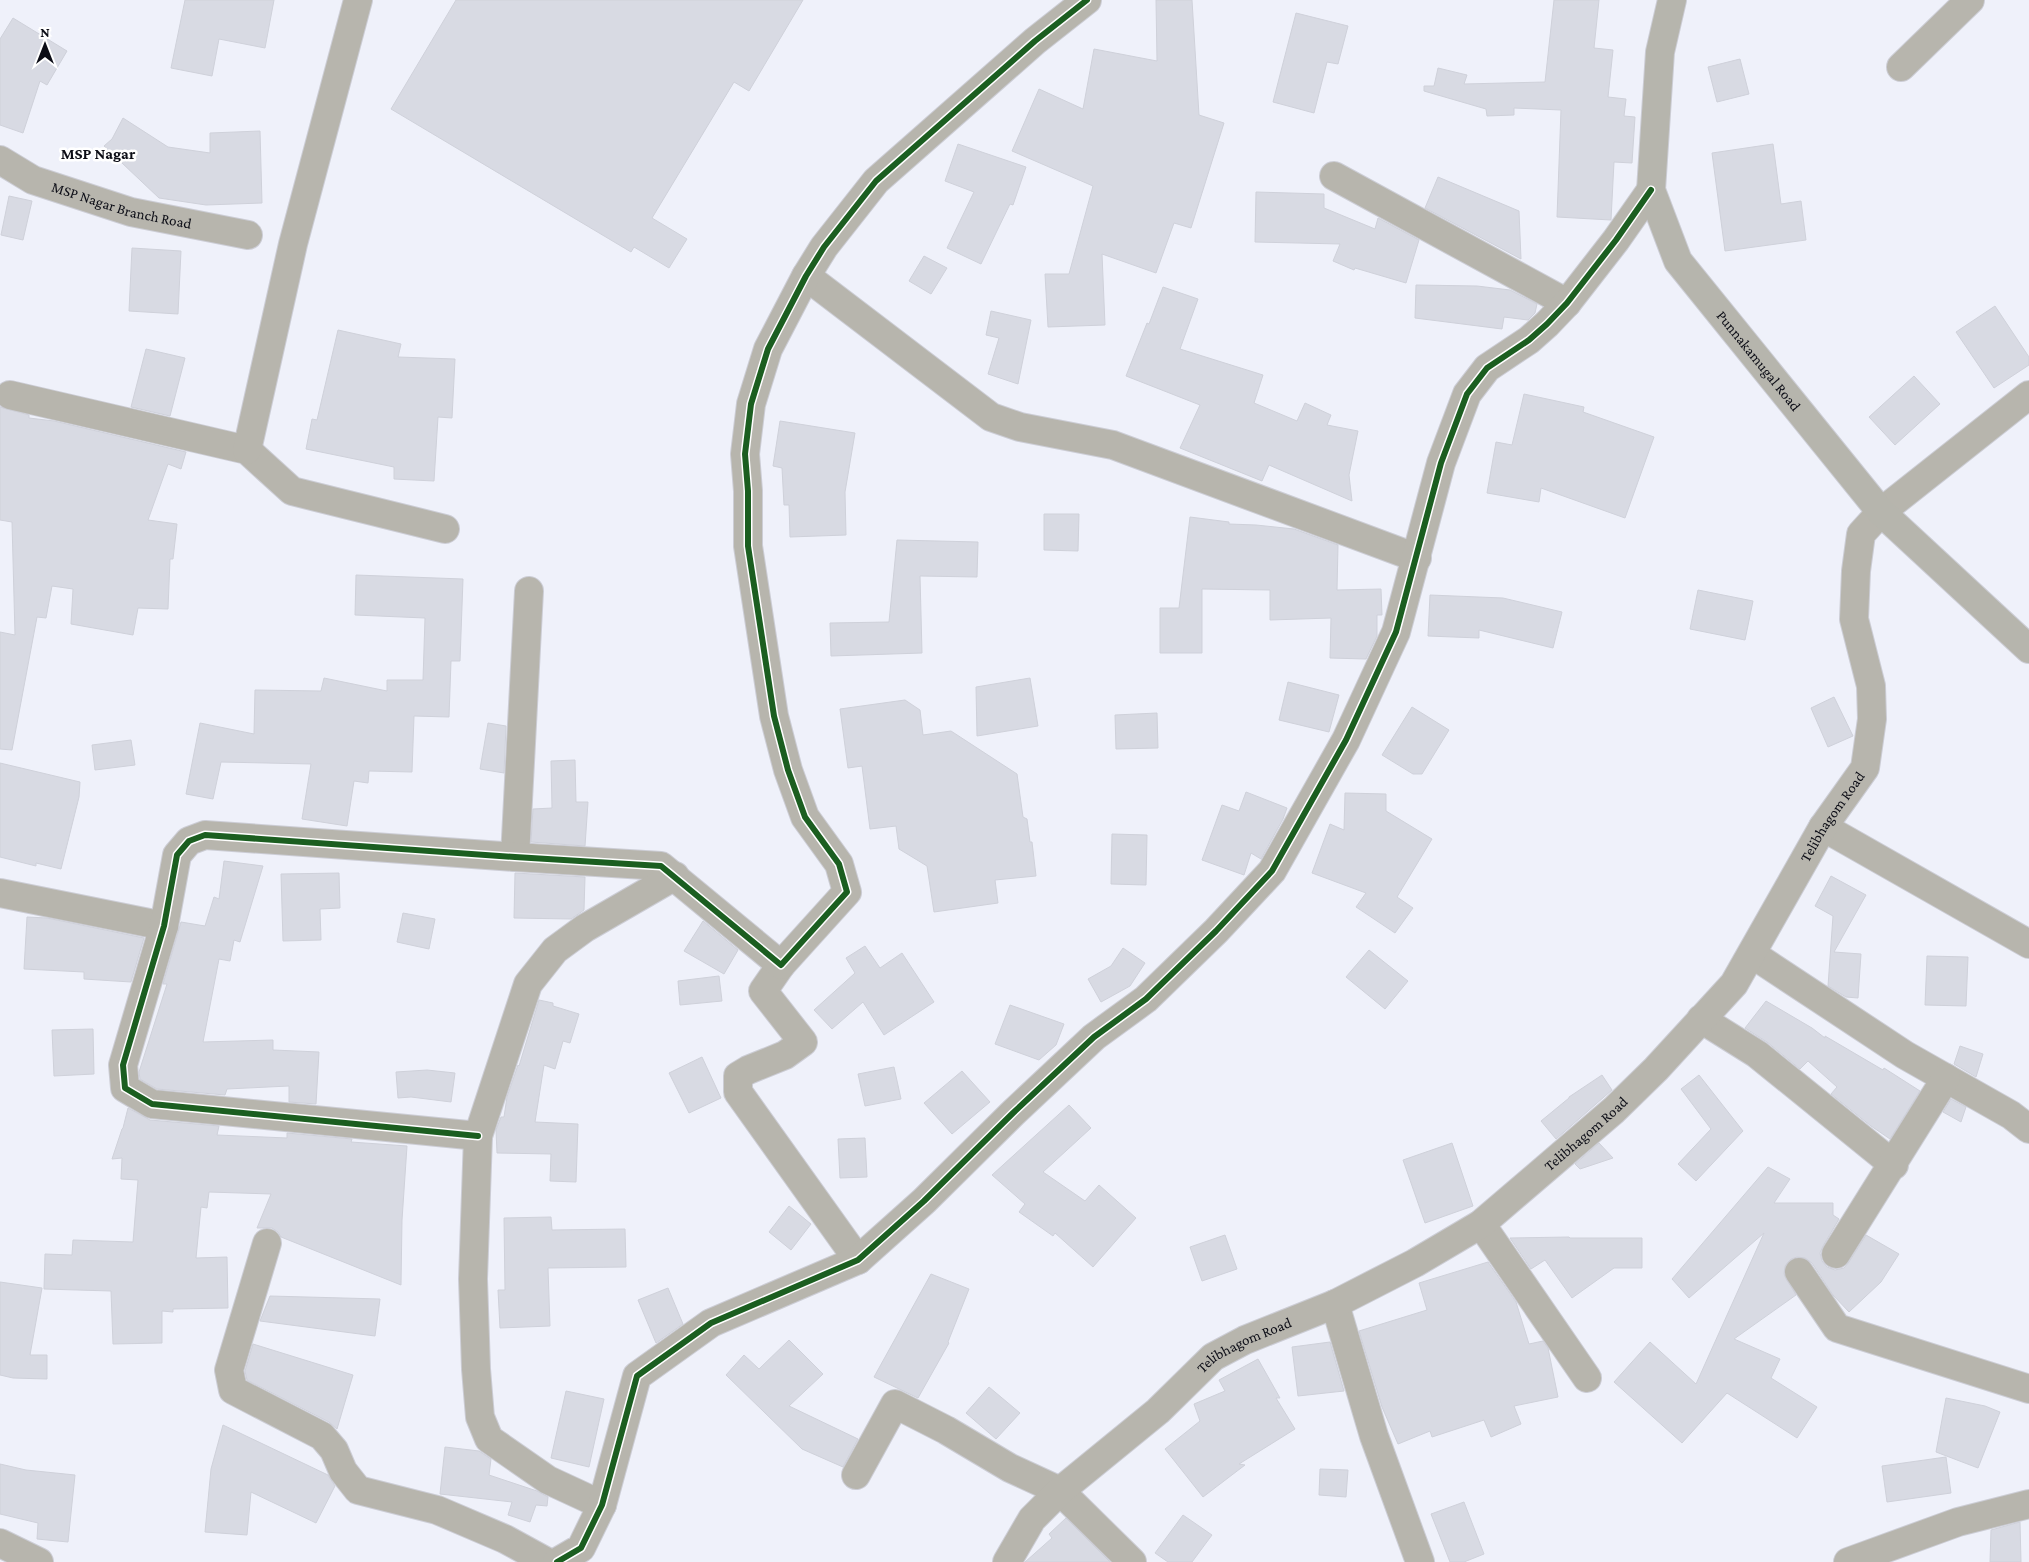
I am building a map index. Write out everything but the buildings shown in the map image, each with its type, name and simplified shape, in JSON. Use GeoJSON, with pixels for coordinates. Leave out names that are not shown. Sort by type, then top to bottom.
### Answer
{"type":"FeatureCollection","features":[{"type":"Feature","properties":{"kind":"street"},"geometry":{"type":"LineString","coordinates":[[247,450],[293,244],[358,0]]}},
{"type":"Feature","properties":{"kind":"street"},"geometry":{"type":"LineString","coordinates":[[858,1260],[738,1092],[738,1076],[785,1055],[803,1042],[763,991],[781,964],[848,892],[839,864],[805,817],[788,770],[774,716],[748,546],[748,491],[745,454],[751,404],[768,349],[806,276],[824,247],[876,181],[1035,41],[1087,0]]}},
{"type":"Feature","properties":{"kind":"street","name":"Punnakamugal Road"},"geometry":{"type":"LineString","coordinates":[[1672,0],[1660,52],[1651,190],[1678,261],[1881,512],[2029,649]]}},
{"type":"Feature","properties":{"kind":"street"},"geometry":{"type":"LineString","coordinates":[[1901,67],[1970,0]]}},
{"type":"Feature","properties":{"kind":"street","name":"MSP Nagar Branch Road"},"geometry":{"type":"LineString","coordinates":[[0,160],[33,180],[131,212],[248,235]]}},
{"type":"Feature","properties":{"kind":"street"},"geometry":{"type":"LineString","coordinates":[[1334,176],[1567,303]]}},
{"type":"Feature","properties":{"kind":"street"},"geometry":{"type":"LineString","coordinates":[[557,1562],[581,1548],[602,1506],[637,1376],[711,1323],[858,1260],[924,1201],[1013,1113],[1094,1037],[1146,999],[1216,931],[1272,871],[1346,740],[1392,641],[1417,558],[1441,463],[1467,394],[1487,368],[1529,340],[1567,303],[1616,240],[1651,190]]}},
{"type":"Feature","properties":{"kind":"street"},"geometry":{"type":"LineString","coordinates":[[806,276],[990,417],[1020,427],[1113,445],[1417,558]]}},
{"type":"Feature","properties":{"kind":"street"},"geometry":{"type":"LineString","coordinates":[[10,395],[247,450],[292,491],[445,529]]}},
{"type":"Feature","properties":{"kind":"street","name":"Telibhagom Road"},"geometry":{"type":"LineString","coordinates":[[1007,1562],[1032,1519],[1060,1491],[1158,1411],[1213,1357],[1245,1340],[1335,1304],[1415,1263],[1481,1224],[1614,1110],[1734,984],[1823,827],[1865,768],[1872,719],[1871,686],[1854,619],[1856,571],[1861,534],[1881,512],[2029,395]]}},
{"type":"Feature","properties":{"kind":"street"},"geometry":{"type":"LineString","coordinates":[[515,858],[529,591]]}},
{"type":"Feature","properties":{"kind":"street"},"geometry":{"type":"LineString","coordinates":[[1823,827],[2029,944]]}},
{"type":"Feature","properties":{"kind":"street"},"geometry":{"type":"LineString","coordinates":[[478,1136],[152,1104],[125,1088],[124,1065],[164,926],[177,855],[189,841],[205,835],[515,858],[661,866],[781,964]]}},
{"type":"Feature","properties":{"kind":"street"},"geometry":{"type":"LineString","coordinates":[[602,1506],[548,1480],[489,1439],[480,1417],[476,1369],[473,1279],[478,1136],[528,984],[555,950],[577,934],[675,876]]}},
{"type":"Feature","properties":{"kind":"street"},"geometry":{"type":"LineString","coordinates":[[0,893],[164,926]]}},
{"type":"Feature","properties":{"kind":"street"},"geometry":{"type":"LineString","coordinates":[[1752,954],[1905,1055],[2012,1115],[2029,1129]]}},
{"type":"Feature","properties":{"kind":"street"},"geometry":{"type":"LineString","coordinates":[[1701,1020],[1758,1054],[1894,1165]]}},
{"type":"Feature","properties":{"kind":"street"},"geometry":{"type":"LineString","coordinates":[[1836,1254],[1894,1165],[1946,1078]]}},
{"type":"Feature","properties":{"kind":"street"},"geometry":{"type":"LineString","coordinates":[[1481,1224],[1587,1378]]}},
{"type":"Feature","properties":{"kind":"street"},"geometry":{"type":"LineString","coordinates":[[267,1243],[228,1370],[233,1390],[322,1436],[334,1450],[343,1471],[358,1490],[437,1510],[505,1539],[547,1562]]}},
{"type":"Feature","properties":{"kind":"street"},"geometry":{"type":"LineString","coordinates":[[1799,1272],[1837,1328],[2029,1389]]}},
{"type":"Feature","properties":{"kind":"street"},"geometry":{"type":"LineString","coordinates":[[1335,1304],[1374,1436],[1420,1562]]}},
{"type":"Feature","properties":{"kind":"street"},"geometry":{"type":"LineString","coordinates":[[856,1475],[895,1404],[946,1430],[1010,1468],[1060,1491],[1132,1562]]}},
{"type":"Feature","properties":{"kind":"street"},"geometry":{"type":"LineString","coordinates":[[1848,1562],[1958,1522],[2029,1504]]}},
{"type":"Feature","properties":{"kind":"street"},"geometry":{"type":"LineString","coordinates":[[0,1543],[38,1562]]}},
{"type":"Feature","properties":{"kind":"cycle path"},"geometry":{"type":"LineString","coordinates":[[478,1136],[152,1104],[125,1088],[123,1065],[164,926],[177,855],[189,841],[205,835],[661,866],[781,965],[847,892],[839,864],[805,817],[788,770],[774,716],[748,546],[748,491],[745,454],[751,404],[768,349],[806,276],[824,247],[876,181],[1035,41],[1087,0]]}},
{"type":"Feature","properties":{"kind":"cycle path"},"geometry":{"type":"LineString","coordinates":[[557,1562],[581,1548],[602,1505],[637,1376],[711,1323],[858,1260],[924,1201],[1013,1113],[1094,1037],[1146,999],[1216,931],[1272,871],[1346,740],[1396,632],[1441,463],[1467,394],[1487,368],[1529,340],[1567,303],[1616,240],[1651,190]]}},
{"type":"Feature","properties":{"kind":"district","name":"MSP Nagar"},"geometry":{"type":"Point","coordinates":[98,153]}}]}
